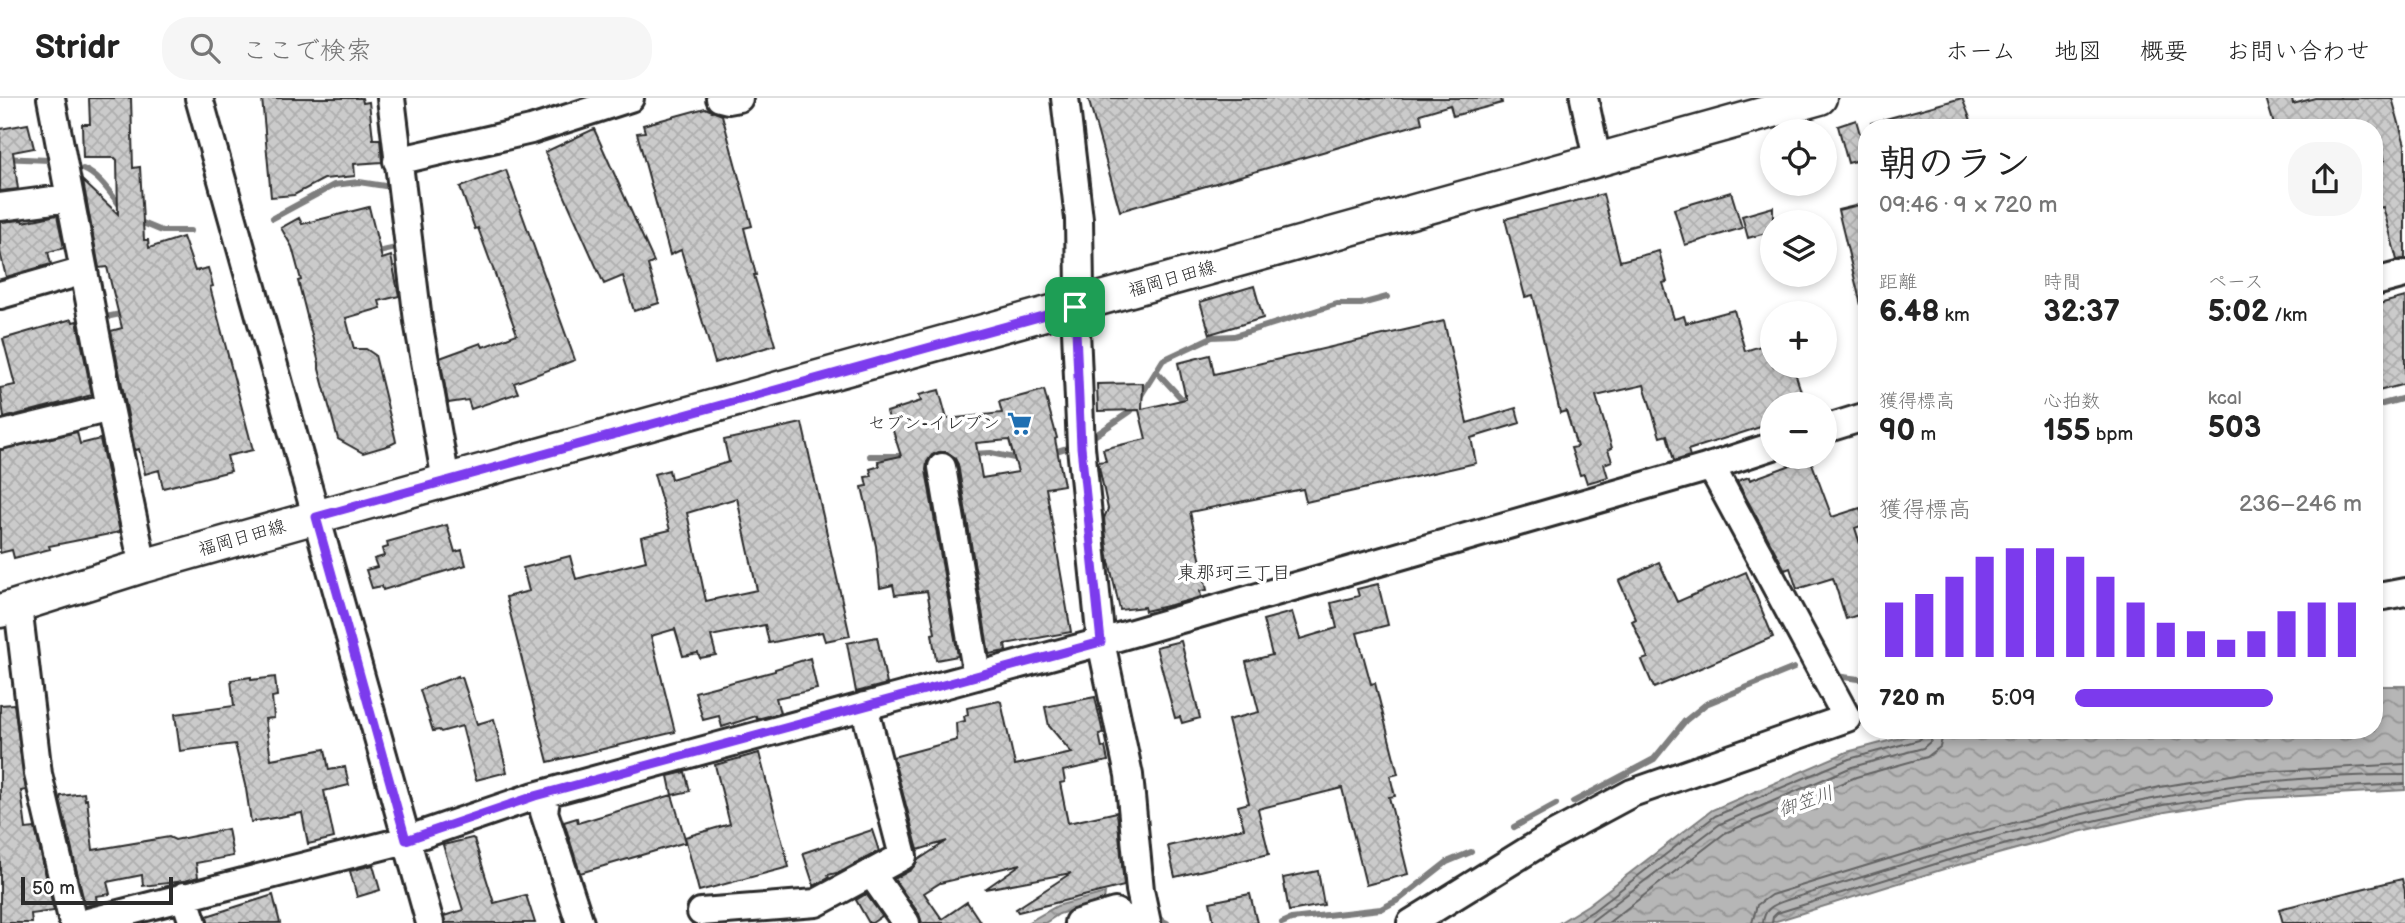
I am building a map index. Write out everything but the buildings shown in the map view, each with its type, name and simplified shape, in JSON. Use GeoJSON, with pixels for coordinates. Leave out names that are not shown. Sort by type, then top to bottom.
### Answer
{"type":"FeatureCollection","features":[{"type":"Feature","properties":{"kind":"main road","name":"福岡日田線"},"geometry":{"type":"LineString","coordinates":[[9,608],[143,566],[316,517],[1819,98]]}},
{"type":"Feature","properties":{"kind":"street"},"geometry":{"type":"LineString","coordinates":[[51,98],[143,566]]}},
{"type":"Feature","properties":{"kind":"street"},"geometry":{"type":"LineString","coordinates":[[199,98],[430,923]]}},
{"type":"Feature","properties":{"kind":"street"},"geometry":{"type":"LineString","coordinates":[[391,98],[418,321],[446,481]]}},
{"type":"Feature","properties":{"kind":"street"},"geometry":{"type":"LineString","coordinates":[[397,161],[531,130],[630,98]]}},
{"type":"Feature","properties":{"kind":"street"},"geometry":{"type":"LineString","coordinates":[[720,98],[739,98]]}},
{"type":"Feature","properties":{"kind":"street"},"geometry":{"type":"LineString","coordinates":[[1065,98],[1079,219],[1080,290],[1075,307],[1081,447],[1101,642],[1129,775],[1140,890],[1147,923]]}},
{"type":"Feature","properties":{"kind":"street"},"geometry":{"type":"LineString","coordinates":[[1584,98],[1597,159]]}},
{"type":"Feature","properties":{"kind":"street"},"geometry":{"type":"LineString","coordinates":[[0,207],[69,198]]}},
{"type":"Feature","properties":{"kind":"street"},"geometry":{"type":"LineString","coordinates":[[0,295],[83,271]]}},
{"type":"Feature","properties":{"kind":"street"},"geometry":{"type":"LineString","coordinates":[[2383,280],[2405,274]]}},
{"type":"Feature","properties":{"kind":"street"},"geometry":{"type":"LineString","coordinates":[[0,435],[110,408]]}},
{"type":"Feature","properties":{"kind":"street"},"geometry":{"type":"LineString","coordinates":[[1837,425],[1858,419]]}},
{"type":"Feature","properties":{"kind":"street"},"geometry":{"type":"LineString","coordinates":[[84,923],[406,840],[547,793],[1101,642],[1760,450]]}},
{"type":"Feature","properties":{"kind":"street"},"geometry":{"type":"LineString","coordinates":[[1411,923],[1550,837],[1633,793],[1847,718],[1711,466]]}},
{"type":"Feature","properties":{"kind":"street"},"geometry":{"type":"LineString","coordinates":[[942,467],[977,676]]}},
{"type":"Feature","properties":{"kind":"street"},"geometry":{"type":"LineString","coordinates":[[9,608],[38,774],[73,923]]}},
{"type":"Feature","properties":{"kind":"street"},"geometry":{"type":"LineString","coordinates":[[716,915],[816,903],[903,856],[864,706]]}},
{"type":"Feature","properties":{"kind":"street"},"geometry":{"type":"LineString","coordinates":[[547,793],[544,812],[580,923]]}},
{"type":"Feature","properties":{"kind":"street"},"geometry":{"type":"LineString","coordinates":[[871,873],[906,923]]}},
{"type":"Feature","properties":{"kind":"street"},"geometry":{"type":"LineString","coordinates":[[184,896],[193,923]]}},
{"type":"Feature","properties":{"kind":"street"},"geometry":{"type":"LineString","coordinates":[[1078,923],[1115,912],[1132,923]]}},
{"type":"Feature","properties":{"kind":"water","name":"御笠川"},"geometry":{"type":"Polygon","coordinates":[[[2383,686],[2405,686],[2405,790],[2246,799],[2165,812],[2078,832],[1947,868],[1770,923],[1559,923],[1588,905],[1712,810],[1847,752],[1896,739],[2383,739],[2383,686]]]}},
{"type":"Feature","properties":{"kind":"water"},"geometry":{"type":"Polygon","coordinates":[[[1105,893],[1104,900],[1059,914],[1045,923],[1027,923],[1057,906],[1105,893]]]}},
{"type":"Feature","properties":{"kind":"waterway"},"geometry":{"type":"LineString","coordinates":[[0,158],[49,160]]}},
{"type":"Feature","properties":{"kind":"waterway"},"geometry":{"type":"LineString","coordinates":[[83,169],[100,180],[122,208]]}},
{"type":"Feature","properties":{"kind":"waterway"},"geometry":{"type":"LineString","coordinates":[[273,218],[334,185],[359,182],[385,186]]}},
{"type":"Feature","properties":{"kind":"waterway"},"geometry":{"type":"LineString","coordinates":[[138,221],[162,231],[190,231]]}},
{"type":"Feature","properties":{"kind":"waterway"},"geometry":{"type":"LineString","coordinates":[[374,253],[396,248]]}},
{"type":"Feature","properties":{"kind":"waterway"},"geometry":{"type":"LineString","coordinates":[[1140,397],[1163,360],[1212,337],[1234,336],[1337,304],[1361,304],[1387,297]]}},
{"type":"Feature","properties":{"kind":"waterway"},"geometry":{"type":"LineString","coordinates":[[106,317],[125,313]]}},
{"type":"Feature","properties":{"kind":"waterway"},"geometry":{"type":"LineString","coordinates":[[1156,371],[1181,398],[1182,405]]}},
{"type":"Feature","properties":{"kind":"waterway"},"geometry":{"type":"LineString","coordinates":[[2383,404],[2405,398]]}},
{"type":"Feature","properties":{"kind":"waterway"},"geometry":{"type":"LineString","coordinates":[[1087,441],[1131,411],[1134,406]]}},
{"type":"Feature","properties":{"kind":"waterway"},"geometry":{"type":"LineString","coordinates":[[1050,453],[1073,446]]}},
{"type":"Feature","properties":{"kind":"waterway"},"geometry":{"type":"LineString","coordinates":[[971,454],[991,453],[1019,459]]}},
{"type":"Feature","properties":{"kind":"waterway"},"geometry":{"type":"LineString","coordinates":[[870,456],[908,456]]}},
{"type":"Feature","properties":{"kind":"waterway"},"geometry":{"type":"LineString","coordinates":[[1573,802],[1654,759],[1685,721],[1706,704],[1794,668]]}},
{"type":"Feature","properties":{"kind":"waterway"},"geometry":{"type":"LineString","coordinates":[[1835,676],[1858,679]]}},
{"type":"Feature","properties":{"kind":"waterway"},"geometry":{"type":"LineString","coordinates":[[1514,827],[1556,804]]}},
{"type":"Feature","properties":{"kind":"waterway"},"geometry":{"type":"LineString","coordinates":[[1282,923],[1291,919],[1381,909],[1400,899],[1447,862],[1471,852]]}},
{"type":"Feature","properties":{"kind":"waterway"},"geometry":{"type":"LineString","coordinates":[[1161,920],[1167,923]]}},
{"type":"Feature","properties":{"kind":"place","name":"セブン-イレブン"},"geometry":{"type":"Point","coordinates":[1020,423]}},
{"type":"Feature","properties":{"kind":"district","name":"東那珂三丁目"},"geometry":{"type":"Point","coordinates":[1234,573]}},
{"type":"Feature","properties":{"kind":"route"},"geometry":{"type":"LineString","coordinates":[[1075,307],[1081,447],[1101,642],[535,796],[406,840],[316,517],[1075,307]]}}]}
